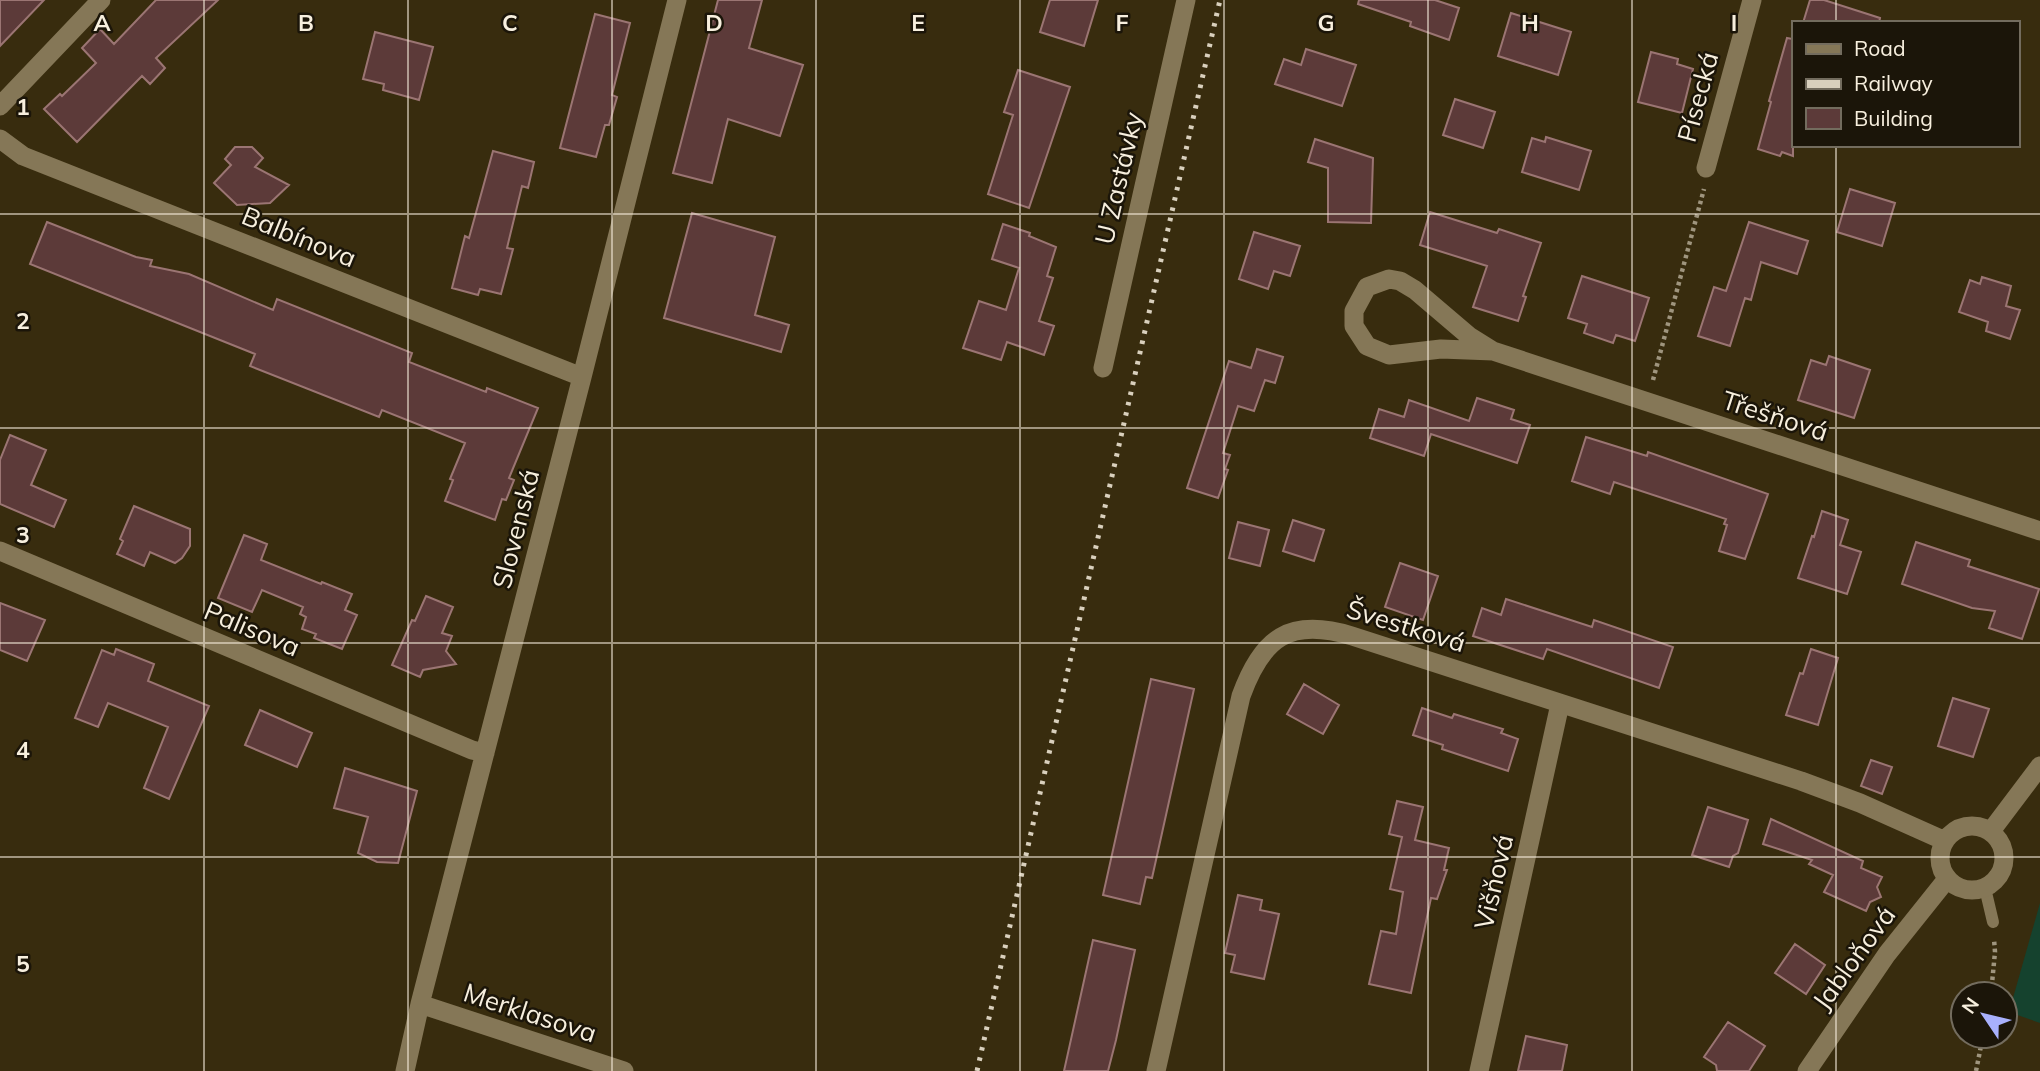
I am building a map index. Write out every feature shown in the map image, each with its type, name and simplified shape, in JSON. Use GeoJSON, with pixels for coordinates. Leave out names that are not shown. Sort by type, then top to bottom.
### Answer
{"type":"FeatureCollection","features":[{"type":"Feature","properties":{"kind":"street"},"geometry":{"type":"LineString","coordinates":[[0,106],[101,0]]}},
{"type":"Feature","properties":{"kind":"street","name":"Slovenská"},"geometry":{"type":"LineString","coordinates":[[405,1071],[677,0]]}},
{"type":"Feature","properties":{"kind":"street","name":"U Zastávky"},"geometry":{"type":"LineString","coordinates":[[1104,368],[1185,0]]}},
{"type":"Feature","properties":{"kind":"street","name":"Písecká"},"geometry":{"type":"LineString","coordinates":[[1706,167],[1752,0]]}},
{"type":"Feature","properties":{"kind":"street","name":"Balbínova"},"geometry":{"type":"LineString","coordinates":[[0,139],[23,156],[582,377]]}},
{"type":"Feature","properties":{"kind":"street","name":"Třešňová"},"geometry":{"type":"LineString","coordinates":[[1493,351],[1441,349],[1389,355],[1367,345],[1359,337],[1354,326],[1354,311],[1367,286],[1389,279],[1400,281],[1415,290],[1469,336],[1493,351],[2040,531]]}},
{"type":"Feature","properties":{"kind":"street","name":"Palisova"},"geometry":{"type":"LineString","coordinates":[[0,551],[472,750],[485,752]]}},
{"type":"Feature","properties":{"kind":"street","name":"Švestková"},"geometry":{"type":"LineString","coordinates":[[1156,1071],[1241,696],[1252,669],[1265,649],[1276,640],[1297,630],[1333,630],[1829,791],[1945,841]]}},
{"type":"Feature","properties":{"kind":"street","name":"Višňová"},"geometry":{"type":"LineString","coordinates":[[1479,1071],[1560,704]]}},
{"type":"Feature","properties":{"kind":"street"},"geometry":{"type":"LineString","coordinates":[[1991,831],[2040,766]]}},
{"type":"Feature","properties":{"kind":"street"},"geometry":{"type":"LineString","coordinates":[[1968,825],[1991,831],[2003,847],[2004,859],[2000,875],[1984,888],[1973,890],[1964,889],[1947,879],[1940,860],[1945,841],[1956,830],[1968,825]]}},
{"type":"Feature","properties":{"kind":"street","name":"Jabloňová"},"geometry":{"type":"LineString","coordinates":[[1807,1071],[1887,954],[1947,879]]}},
{"type":"Feature","properties":{"kind":"street","name":"Merklasova"},"geometry":{"type":"LineString","coordinates":[[420,1004],[624,1071]]}},
{"type":"Feature","properties":{"kind":"lane"},"geometry":{"type":"LineString","coordinates":[[1984,888],[1993,922]]}},
{"type":"Feature","properties":{"kind":"path"},"geometry":{"type":"LineString","coordinates":[[1647,402],[1704,188],[1706,167]]}},
{"type":"Feature","properties":{"kind":"path"},"geometry":{"type":"LineString","coordinates":[[1993,922],[1996,952],[1993,980]]}},
{"type":"Feature","properties":{"kind":"path"},"geometry":{"type":"LineString","coordinates":[[1976,1071],[1980,1050]]}},
{"type":"Feature","properties":{"kind":"green space"},"geometry":{"type":"Polygon","coordinates":[[[2040,903],[2040,1023],[2019,1016],[2018,980],[2040,903]]]}},
{"type":"Feature","properties":{"kind":"building"},"geometry":{"type":"Polygon","coordinates":[[[0,0],[44,0],[0,46],[0,0]]]}},
{"type":"Feature","properties":{"kind":"building"},"geometry":{"type":"Polygon","coordinates":[[[156,0],[218,0],[156,58],[165,68],[150,84],[142,76],[77,142],[44,109],[60,94],[62,96],[96,63],[82,48],[100,29],[114,44],[156,0]]]}},
{"type":"Feature","properties":{"kind":"building"},"geometry":{"type":"Polygon","coordinates":[[[718,0],[762,0],[749,48],[803,65],[780,136],[728,119],[712,183],[673,173],[718,0]]]}},
{"type":"Feature","properties":{"kind":"building"},"geometry":{"type":"Polygon","coordinates":[[[1050,0],[1098,0],[1084,46],[1040,32],[1050,0]]]}},
{"type":"Feature","properties":{"kind":"building"},"geometry":{"type":"Polygon","coordinates":[[[1359,0],[1435,0],[1459,8],[1449,40],[1410,26],[1411,22],[1358,4],[1359,0]]]}},
{"type":"Feature","properties":{"kind":"building"},"geometry":{"type":"Polygon","coordinates":[[[1810,0],[1824,0],[1880,18],[1879,21],[1804,21],[1810,0]]]}},
{"type":"Feature","properties":{"kind":"building"},"geometry":{"type":"Polygon","coordinates":[[[1511,13],[1571,32],[1558,75],[1498,56],[1511,13]]]}},
{"type":"Feature","properties":{"kind":"building"},"geometry":{"type":"Polygon","coordinates":[[[595,14],[630,23],[612,95],[617,97],[596,157],[560,148],[595,14]]]}},
{"type":"Feature","properties":{"kind":"building"},"geometry":{"type":"Polygon","coordinates":[[[375,32],[433,47],[419,100],[383,90],[384,84],[363,79],[375,32]]]}},
{"type":"Feature","properties":{"kind":"building"},"geometry":{"type":"Polygon","coordinates":[[[1787,38],[1792,39],[1793,156],[1782,152],[1780,156],[1758,149],[1771,102],[1769,101],[1787,38]]]}},
{"type":"Feature","properties":{"kind":"building"},"geometry":{"type":"Polygon","coordinates":[[[1306,49],[1356,65],[1342,106],[1275,84],[1284,59],[1301,65],[1306,49]]]}},
{"type":"Feature","properties":{"kind":"building"},"geometry":{"type":"Polygon","coordinates":[[[1651,52],[1678,59],[1677,64],[1693,69],[1682,113],[1638,102],[1651,52]]]}},
{"type":"Feature","properties":{"kind":"building"},"geometry":{"type":"Polygon","coordinates":[[[1018,70],[1070,87],[1029,208],[988,194],[1013,115],[1004,112],[1018,70]]]}},
{"type":"Feature","properties":{"kind":"building"},"geometry":{"type":"Polygon","coordinates":[[[1455,99],[1495,112],[1483,148],[1443,135],[1455,99]]]}},
{"type":"Feature","properties":{"kind":"building"},"geometry":{"type":"Polygon","coordinates":[[[1546,137],[1591,151],[1579,190],[1522,172],[1532,138],[1545,142],[1546,137]]]}},
{"type":"Feature","properties":{"kind":"building"},"geometry":{"type":"Polygon","coordinates":[[[1315,139],[1373,158],[1371,223],[1328,222],[1328,168],[1308,162],[1315,139]]]}},
{"type":"Feature","properties":{"kind":"building"},"geometry":{"type":"Polygon","coordinates":[[[235,147],[252,147],[263,158],[255,167],[289,185],[270,203],[237,205],[214,183],[231,165],[225,159],[235,147]]]}},
{"type":"Feature","properties":{"kind":"building"},"geometry":{"type":"Polygon","coordinates":[[[493,151],[534,162],[528,188],[522,186],[507,248],[513,249],[501,294],[480,289],[478,295],[452,288],[465,236],[469,238],[493,151]]]}},
{"type":"Feature","properties":{"kind":"building"},"geometry":{"type":"Polygon","coordinates":[[[1850,189],[1895,203],[1882,246],[1837,232],[1850,189]]]}},
{"type":"Feature","properties":{"kind":"building"},"geometry":{"type":"Polygon","coordinates":[[[1430,212],[1497,233],[1499,229],[1541,243],[1523,296],[1526,297],[1518,321],[1473,307],[1487,266],[1420,245],[1430,212]]]}},
{"type":"Feature","properties":{"kind":"building"},"geometry":{"type":"Polygon","coordinates":[[[692,213],[775,237],[755,315],[789,325],[781,352],[664,318],[692,213]]]}},
{"type":"Feature","properties":{"kind":"building"},"geometry":{"type":"Polygon","coordinates":[[[47,222],[136,257],[152,260],[150,266],[189,274],[273,310],[277,299],[412,353],[409,362],[486,392],[487,388],[538,408],[509,478],[514,480],[506,500],[502,499],[495,520],[445,501],[453,480],[450,479],[465,443],[382,410],[379,417],[250,366],[255,354],[30,264],[47,222]]]}},
{"type":"Feature","properties":{"kind":"building"},"geometry":{"type":"Polygon","coordinates":[[[1749,222],[1808,241],[1797,274],[1761,262],[1751,300],[1745,298],[1730,346],[1698,336],[1714,287],[1726,291],[1749,222]]]}},
{"type":"Feature","properties":{"kind":"building"},"geometry":{"type":"Polygon","coordinates":[[[1003,224],[1030,233],[1029,236],[1056,247],[1047,276],[1053,278],[1039,321],[1054,326],[1044,355],[1007,342],[1001,360],[963,348],[979,301],[1006,310],[1019,268],[992,259],[1003,224]]]}},
{"type":"Feature","properties":{"kind":"building"},"geometry":{"type":"Polygon","coordinates":[[[1254,232],[1300,246],[1290,276],[1274,271],[1268,289],[1239,279],[1254,232]]]}},
{"type":"Feature","properties":{"kind":"building"},"geometry":{"type":"Polygon","coordinates":[[[1582,276],[1649,298],[1635,341],[1616,335],[1613,343],[1584,333],[1587,324],[1568,318],[1582,276]]]}},
{"type":"Feature","properties":{"kind":"building"},"geometry":{"type":"Polygon","coordinates":[[[1982,277],[2011,286],[2006,306],[2020,310],[2010,339],[1986,331],[1988,322],[1959,312],[1970,280],[1980,284],[1982,277]]]}},
{"type":"Feature","properties":{"kind":"building"},"geometry":{"type":"Polygon","coordinates":[[[1257,349],[1283,357],[1275,383],[1265,380],[1254,411],[1238,406],[1223,453],[1230,455],[1225,469],[1228,470],[1218,498],[1187,488],[1229,361],[1251,368],[1257,349]]]}},
{"type":"Feature","properties":{"kind":"building"},"geometry":{"type":"Polygon","coordinates":[[[1829,356],[1870,370],[1854,418],[1798,400],[1811,360],[1826,365],[1829,356]]]}},
{"type":"Feature","properties":{"kind":"building"},"geometry":{"type":"Polygon","coordinates":[[[1477,398],[1514,410],[1511,419],[1530,425],[1517,463],[1431,434],[1424,456],[1370,438],[1379,409],[1404,417],[1409,400],[1469,421],[1477,398]]]}},
{"type":"Feature","properties":{"kind":"building"},"geometry":{"type":"Polygon","coordinates":[[[10,435],[46,450],[31,485],[66,500],[54,527],[0,504],[0,460],[10,435]]]}},
{"type":"Feature","properties":{"kind":"building"},"geometry":{"type":"Polygon","coordinates":[[[1586,437],[1647,456],[1648,452],[1768,494],[1745,559],[1719,551],[1727,525],[1724,524],[1726,519],[1614,482],[1610,494],[1572,481],[1586,437]]]}},
{"type":"Feature","properties":{"kind":"building"},"geometry":{"type":"Polygon","coordinates":[[[134,506],[190,529],[190,546],[182,558],[175,563],[150,552],[144,566],[117,554],[123,541],[120,539],[134,506]]]}},
{"type":"Feature","properties":{"kind":"building"},"geometry":{"type":"Polygon","coordinates":[[[1822,511],[1848,520],[1840,545],[1861,552],[1847,594],[1798,578],[1822,511]]]}},
{"type":"Feature","properties":{"kind":"building"},"geometry":{"type":"Polygon","coordinates":[[[1293,520],[1324,530],[1314,561],[1283,551],[1293,520]]]}},
{"type":"Feature","properties":{"kind":"building"},"geometry":{"type":"Polygon","coordinates":[[[1238,522],[1269,530],[1260,566],[1229,558],[1238,522]]]}},
{"type":"Feature","properties":{"kind":"building"},"geometry":{"type":"Polygon","coordinates":[[[244,535],[267,544],[261,560],[352,594],[345,610],[357,615],[342,649],[314,638],[316,634],[302,629],[306,617],[300,614],[303,607],[262,590],[252,612],[218,598],[244,535]]]}},
{"type":"Feature","properties":{"kind":"building"},"geometry":{"type":"Polygon","coordinates":[[[1916,542],[1970,560],[1968,566],[2039,589],[2022,639],[1989,628],[1995,611],[1972,608],[1902,584],[1916,542]]]}},
{"type":"Feature","properties":{"kind":"building"},"geometry":{"type":"Polygon","coordinates":[[[1400,563],[1438,576],[1423,620],[1385,607],[1400,563]]]}},
{"type":"Feature","properties":{"kind":"building"},"geometry":{"type":"Polygon","coordinates":[[[426,596],[453,607],[442,633],[452,636],[446,651],[456,664],[423,670],[420,677],[392,665],[426,596]]]}},
{"type":"Feature","properties":{"kind":"building"},"geometry":{"type":"Polygon","coordinates":[[[1506,599],[1592,627],[1594,620],[1673,647],[1659,688],[1547,649],[1543,659],[1473,636],[1482,608],[1501,615],[1506,599]]]}},
{"type":"Feature","properties":{"kind":"building"},"geometry":{"type":"Polygon","coordinates":[[[0,603],[45,620],[27,661],[0,650],[0,603]]]}},
{"type":"Feature","properties":{"kind":"building"},"geometry":{"type":"Polygon","coordinates":[[[116,649],[154,664],[148,681],[209,706],[169,799],[144,788],[168,727],[108,703],[98,727],[75,718],[102,650],[114,655],[116,649]]]}},
{"type":"Feature","properties":{"kind":"building"},"geometry":{"type":"Polygon","coordinates":[[[1811,649],[1838,658],[1818,725],[1786,715],[1811,649]]]}},
{"type":"Feature","properties":{"kind":"building"},"geometry":{"type":"Polygon","coordinates":[[[1151,679],[1194,689],[1152,878],[1146,877],[1140,904],[1103,895],[1151,679]]]}},
{"type":"Feature","properties":{"kind":"building"},"geometry":{"type":"Polygon","coordinates":[[[1304,684],[1339,705],[1323,734],[1287,714],[1304,684]]]}},
{"type":"Feature","properties":{"kind":"building"},"geometry":{"type":"Polygon","coordinates":[[[1953,698],[1989,709],[1973,757],[1938,746],[1953,698]]]}},
{"type":"Feature","properties":{"kind":"building"},"geometry":{"type":"Polygon","coordinates":[[[1422,708],[1452,718],[1454,714],[1503,729],[1501,733],[1518,739],[1508,771],[1442,749],[1443,745],[1413,735],[1422,708]]]}},
{"type":"Feature","properties":{"kind":"building"},"geometry":{"type":"Polygon","coordinates":[[[260,710],[312,733],[297,767],[245,745],[260,710]]]}},
{"type":"Feature","properties":{"kind":"building"},"geometry":{"type":"Polygon","coordinates":[[[1871,760],[1892,767],[1882,794],[1861,786],[1871,760]]]}},
{"type":"Feature","properties":{"kind":"building"},"geometry":{"type":"Polygon","coordinates":[[[345,768],[417,791],[398,863],[377,862],[358,853],[368,817],[334,808],[345,768]]]}},
{"type":"Feature","properties":{"kind":"building"},"geometry":{"type":"Polygon","coordinates":[[[1397,801],[1423,807],[1415,840],[1449,848],[1444,870],[1447,870],[1437,899],[1431,898],[1411,993],[1369,984],[1381,931],[1396,934],[1403,892],[1390,889],[1402,837],[1389,834],[1397,801]]]}},
{"type":"Feature","properties":{"kind":"building"},"geometry":{"type":"Polygon","coordinates":[[[1708,807],[1748,820],[1738,853],[1733,856],[1729,867],[1692,855],[1708,807]]]}},
{"type":"Feature","properties":{"kind":"building"},"geometry":{"type":"Polygon","coordinates":[[[1771,819],[1863,861],[1861,868],[1882,877],[1877,887],[1881,897],[1870,902],[1866,911],[1824,892],[1833,875],[1809,864],[1812,860],[1763,844],[1771,819]]]}},
{"type":"Feature","properties":{"kind":"building"},"geometry":{"type":"Polygon","coordinates":[[[1238,895],[1262,900],[1260,910],[1279,914],[1264,979],[1231,972],[1235,955],[1225,953],[1238,895]]]}},
{"type":"Feature","properties":{"kind":"building"},"geometry":{"type":"Polygon","coordinates":[[[1093,940],[1135,950],[1116,1040],[1108,1071],[1064,1071],[1093,940]]]}},
{"type":"Feature","properties":{"kind":"building"},"geometry":{"type":"Polygon","coordinates":[[[1795,944],[1825,965],[1806,994],[1775,973],[1795,944]]]}},
{"type":"Feature","properties":{"kind":"building"},"geometry":{"type":"Polygon","coordinates":[[[1728,1022],[1765,1046],[1749,1071],[1717,1071],[1716,1065],[1704,1057],[1728,1022]]]}},
{"type":"Feature","properties":{"kind":"building"},"geometry":{"type":"Polygon","coordinates":[[[1526,1036],[1567,1045],[1562,1071],[1518,1071],[1526,1036]]]}},
{"type":"Feature","properties":{"kind":"railway"},"geometry":{"type":"LineString","coordinates":[[977,1071],[1220,0]]}}]}
